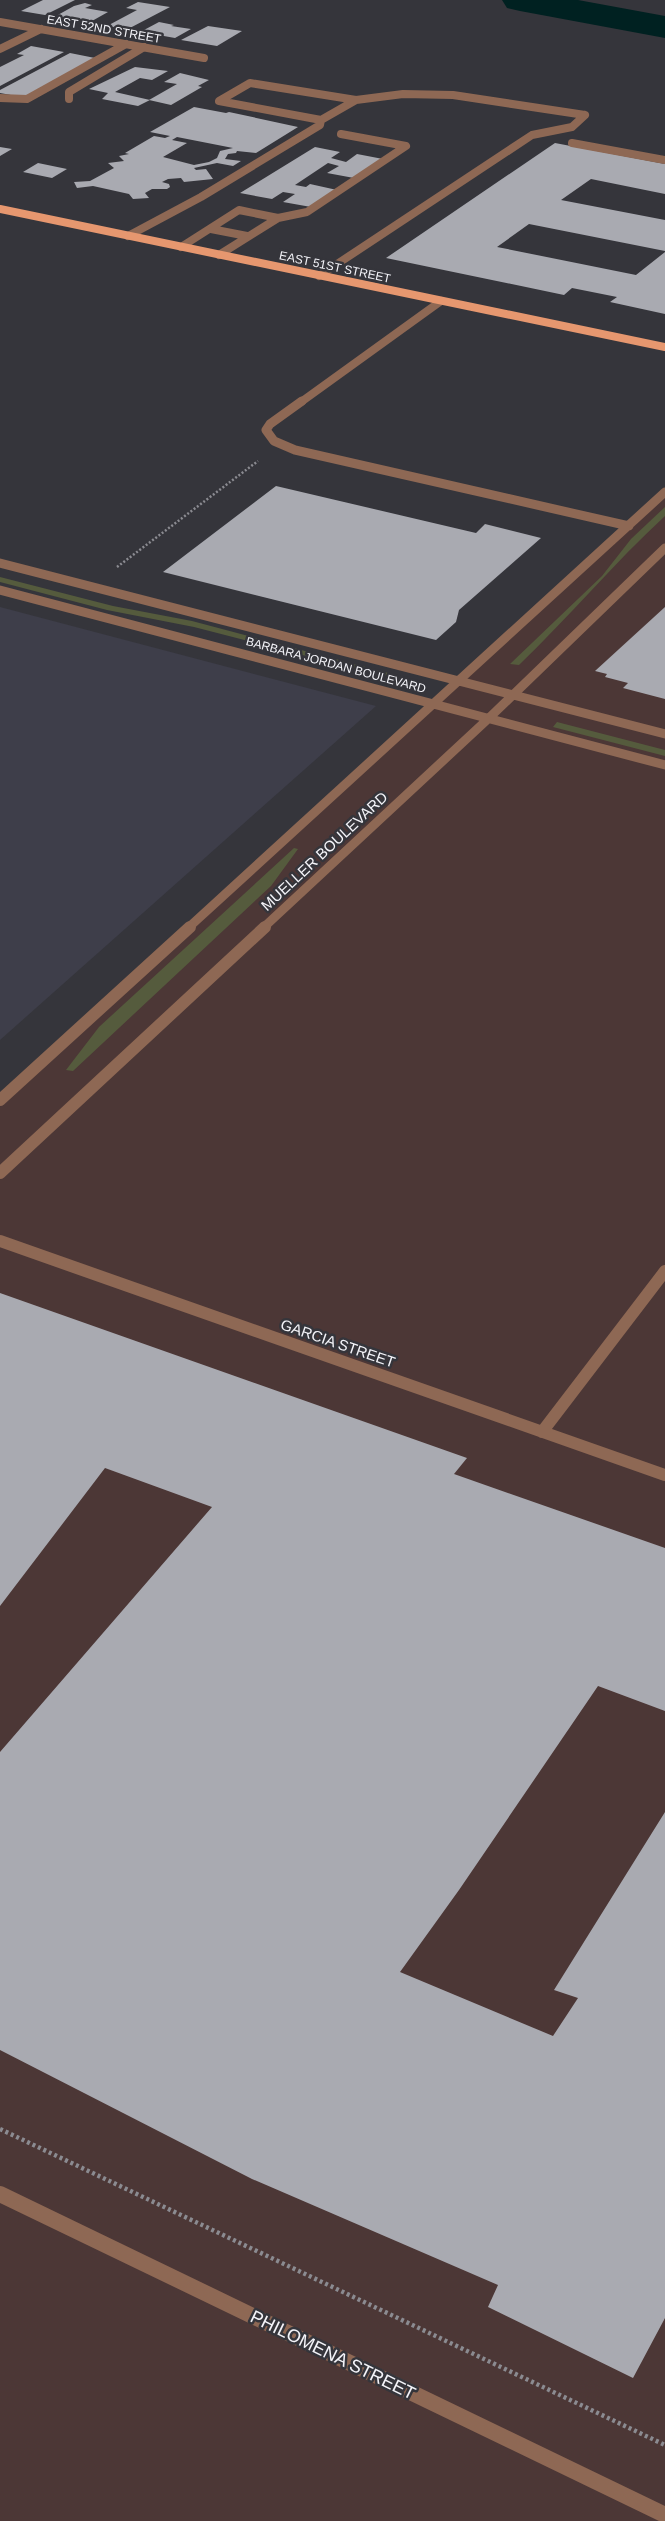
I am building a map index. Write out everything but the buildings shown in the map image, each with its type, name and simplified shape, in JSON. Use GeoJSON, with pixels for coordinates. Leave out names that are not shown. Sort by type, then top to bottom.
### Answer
{"type":"FeatureCollection","features":[{"type":"Feature","properties":{"kind":"main road","name":"EAST 51ST STREET"},"geometry":{"type":"LineString","coordinates":[[0,209],[665,347]]}},
{"type":"Feature","properties":{"kind":"street","name":"EAST 52ND STREET"},"geometry":{"type":"LineString","coordinates":[[0,22],[204,58]]}},
{"type":"Feature","properties":{"kind":"street"},"geometry":{"type":"LineString","coordinates":[[0,49],[41,29]]}},
{"type":"Feature","properties":{"kind":"street"},"geometry":{"type":"LineString","coordinates":[[0,98],[27,99],[126,44]]}},
{"type":"Feature","properties":{"kind":"street"},"geometry":{"type":"LineString","coordinates":[[69,99],[69,92],[144,47]]}},
{"type":"Feature","properties":{"kind":"street"},"geometry":{"type":"LineString","coordinates":[[319,276],[532,135],[572,127],[585,116],[453,95],[403,94],[356,100],[250,83],[219,101],[321,120],[356,100]]}},
{"type":"Feature","properties":{"kind":"street"},"geometry":{"type":"LineString","coordinates":[[128,236],[259,163],[320,125],[321,120]]}},
{"type":"Feature","properties":{"kind":"street"},"geometry":{"type":"LineString","coordinates":[[219,255],[278,218],[307,212],[406,146],[341,134]]}},
{"type":"Feature","properties":{"kind":"street"},"geometry":{"type":"LineString","coordinates":[[572,143],[665,160]]}},
{"type":"Feature","properties":{"kind":"street"},"geometry":{"type":"LineString","coordinates":[[181,247],[239,210],[278,218]]}},
{"type":"Feature","properties":{"kind":"street"},"geometry":{"type":"LineString","coordinates":[[211,229],[247,236]]}},
{"type":"Feature","properties":{"kind":"street"},"geometry":{"type":"LineString","coordinates":[[441,301],[270,424],[266,430],[271,440],[295,450],[629,526]]}},
{"type":"Feature","properties":{"kind":"street"},"geometry":{"type":"LineString","coordinates":[[0,1100],[665,492]]}},
{"type":"Feature","properties":{"kind":"street","name":"MUELLER BOULEVARD"},"geometry":{"type":"LineString","coordinates":[[0,1173],[489,718],[665,548]]}},
{"type":"Feature","properties":{"kind":"street","name":"BARBARA JORDAN BOULEVARD"},"geometry":{"type":"LineString","coordinates":[[0,563],[665,734]]}},
{"type":"Feature","properties":{"kind":"street","name":"BARBARA JORDAN BOULEVARD"},"geometry":{"type":"LineString","coordinates":[[0,590],[665,765]]}},
{"type":"Feature","properties":{"kind":"street","name":"GARCIA STREET"},"geometry":{"type":"LineString","coordinates":[[0,1241],[665,1475]]}},
{"type":"Feature","properties":{"kind":"street"},"geometry":{"type":"LineString","coordinates":[[542,1432],[665,1271]]}},
{"type":"Feature","properties":{"kind":"street","name":"PHILOMENA STREET"},"geometry":{"type":"LineString","coordinates":[[0,2194],[665,2515]]}},
{"type":"Feature","properties":{"kind":"path"},"geometry":{"type":"LineString","coordinates":[[117,567],[264,456]]}},
{"type":"Feature","properties":{"kind":"path"},"geometry":{"type":"LineString","coordinates":[[0,2129],[626,2428],[627,2425],[665,2445]]}},
{"type":"Feature","properties":{"kind":"shaded area"},"geometry":{"type":"Polygon","coordinates":[[[665,497],[665,2521],[0,2521],[0,1100],[665,497]]]}},
{"type":"Feature","properties":{"kind":"shaded area"},"geometry":{"type":"Polygon","coordinates":[[[0,607],[376,706],[0,1040],[0,607]]]}},
{"type":"Feature","properties":{"kind":"green space"},"geometry":{"type":"Polygon","coordinates":[[[665,507],[665,516],[628,552],[538,647],[519,665],[510,664],[602,576],[631,539],[665,507]]]}},
{"type":"Feature","properties":{"kind":"green space"},"geometry":{"type":"Polygon","coordinates":[[[0,577],[113,606],[192,621],[392,674],[383,676],[194,627],[107,610],[0,582],[0,577]]]}},
{"type":"Feature","properties":{"kind":"green space"},"geometry":{"type":"Polygon","coordinates":[[[557,722],[665,750],[665,756],[553,727],[557,722]]]}},
{"type":"Feature","properties":{"kind":"green space"},"geometry":{"type":"Polygon","coordinates":[[[294,848],[298,849],[271,886],[73,1071],[66,1070],[99,1027],[294,848]]]}},
{"type":"Feature","properties":{"kind":"waterway"},"geometry":{"type":"LineString","coordinates":[[520,0],[665,27]]}}]}
